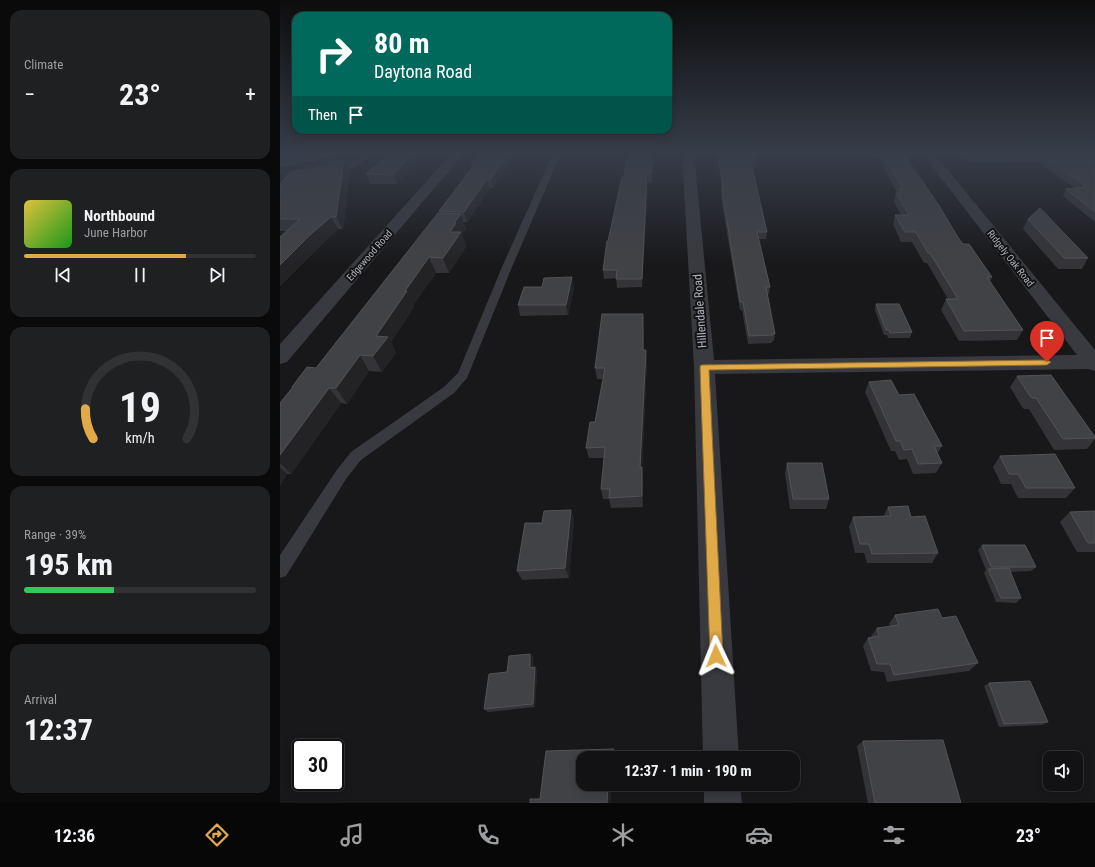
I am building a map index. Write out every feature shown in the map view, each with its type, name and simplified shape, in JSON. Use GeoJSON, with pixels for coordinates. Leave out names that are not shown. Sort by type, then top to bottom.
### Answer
{"type":"FeatureCollection","features":[{"type":"Feature","properties":{"kind":"street","name":"Edgewood Road"},"geometry":{"type":"LineString","coordinates":[[280,357],[425,190]]}},
{"type":"Feature","properties":{"kind":"street","name":"Hillendale Road"},"geometry":{"type":"LineString","coordinates":[[691,190],[704,367],[721,751]]}},
{"type":"Feature","properties":{"kind":"street","name":"Ridgely Oak Road"},"geometry":{"type":"LineString","coordinates":[[958,190],[1094,363]]}},
{"type":"Feature","properties":{"kind":"street"},"geometry":{"type":"LineString","coordinates":[[704,367],[1094,363]]}},
{"type":"Feature","properties":{"kind":"street"},"geometry":{"type":"LineString","coordinates":[[722,791],[723,803]]}},
{"type":"Feature","properties":{"kind":"lane"},"geometry":{"type":"LineString","coordinates":[[280,570],[341,476],[356,456],[448,390],[463,375],[541,190]]}},
{"type":"Feature","properties":{"kind":"building"},"geometry":{"type":"Polygon","coordinates":[[[280,190],[340,190],[336,217],[331,217],[311,234],[280,265],[280,237],[300,219],[280,219],[280,190]]]}},
{"type":"Feature","properties":{"kind":"building"},"geometry":{"type":"Polygon","coordinates":[[[455,190],[479,190],[464,212],[439,211],[455,190]]]}},
{"type":"Feature","properties":{"kind":"building"},"geometry":{"type":"Polygon","coordinates":[[[619,190],[646,190],[642,279],[616,279],[617,270],[603,270],[619,190]]]}},
{"type":"Feature","properties":{"kind":"building"},"geometry":{"type":"Polygon","coordinates":[[[722,190],[757,190],[767,232],[757,232],[770,287],[766,287],[775,334],[749,336],[743,302],[740,302],[722,190]]]}},
{"type":"Feature","properties":{"kind":"building"},"geometry":{"type":"Polygon","coordinates":[[[900,190],[929,190],[959,239],[963,244],[969,244],[992,277],[987,277],[1023,330],[964,331],[946,299],[958,299],[916,232],[905,232],[895,215],[909,215],[896,193],[902,193],[900,190]]]}},
{"type":"Feature","properties":{"kind":"building"},"geometry":{"type":"Polygon","coordinates":[[[1068,190],[1095,190],[1095,212],[1068,190]]]}},
{"type":"Feature","properties":{"kind":"building"},"geometry":{"type":"Polygon","coordinates":[[[1040,208],[1088,258],[1064,258],[1028,219],[1040,208]]]}},
{"type":"Feature","properties":{"kind":"building"},"geometry":{"type":"Polygon","coordinates":[[[438,213],[461,214],[454,223],[456,223],[450,232],[461,232],[443,258],[429,257],[376,336],[388,337],[373,356],[360,355],[336,388],[329,388],[280,455],[280,403],[307,367],[316,368],[438,213]]]}},
{"type":"Feature","properties":{"kind":"building"},"geometry":{"type":"Polygon","coordinates":[[[572,277],[566,305],[518,305],[524,287],[542,287],[544,278],[572,277]]]}},
{"type":"Feature","properties":{"kind":"building"},"geometry":{"type":"Polygon","coordinates":[[[876,304],[899,304],[912,332],[890,333],[889,330],[886,330],[876,304]]]}},
{"type":"Feature","properties":{"kind":"building"},"geometry":{"type":"Polygon","coordinates":[[[602,314],[643,314],[643,350],[646,350],[640,467],[642,467],[642,496],[609,498],[610,489],[601,489],[605,447],[586,448],[590,422],[595,422],[605,368],[595,368],[602,314]]]}},
{"type":"Feature","properties":{"kind":"building"},"geometry":{"type":"Polygon","coordinates":[[[1051,375],[1095,438],[1063,439],[1036,398],[1032,398],[1030,396],[1017,376],[1051,375]]]}},
{"type":"Feature","properties":{"kind":"building"},"geometry":{"type":"Polygon","coordinates":[[[891,380],[899,395],[914,394],[942,446],[934,446],[942,463],[918,464],[912,449],[904,450],[900,441],[896,441],[869,382],[891,380]]]}},
{"type":"Feature","properties":{"kind":"building"},"geometry":{"type":"Polygon","coordinates":[[[1055,454],[1075,488],[1026,488],[1018,474],[1009,474],[1000,456],[1055,454]]]}},
{"type":"Feature","properties":{"kind":"building"},"geometry":{"type":"Polygon","coordinates":[[[787,463],[822,463],[829,499],[793,499],[787,463]]]}},
{"type":"Feature","properties":{"kind":"building"},"geometry":{"type":"Polygon","coordinates":[[[908,506],[911,517],[925,516],[938,553],[872,554],[869,544],[860,544],[853,517],[891,516],[888,507],[908,506]]]}},
{"type":"Feature","properties":{"kind":"building"},"geometry":{"type":"Polygon","coordinates":[[[571,510],[565,568],[517,571],[525,523],[542,523],[544,511],[571,510]]]}},
{"type":"Feature","properties":{"kind":"building"},"geometry":{"type":"Polygon","coordinates":[[[1095,511],[1095,543],[1088,543],[1070,512],[1095,511]]]}},
{"type":"Feature","properties":{"kind":"building"},"geometry":{"type":"Polygon","coordinates":[[[982,545],[1025,545],[1036,567],[991,567],[982,545]]]}},
{"type":"Feature","properties":{"kind":"building"},"geometry":{"type":"Polygon","coordinates":[[[1009,568],[1021,598],[1001,598],[988,569],[1009,568]]]}},
{"type":"Feature","properties":{"kind":"building"},"geometry":{"type":"Polygon","coordinates":[[[938,609],[942,618],[956,616],[978,663],[894,675],[890,664],[877,664],[868,638],[879,636],[877,628],[899,625],[895,615],[938,609]]]}},
{"type":"Feature","properties":{"kind":"building"},"geometry":{"type":"Polygon","coordinates":[[[530,654],[530,668],[535,667],[533,704],[484,709],[489,674],[507,672],[509,656],[530,654]]]}},
{"type":"Feature","properties":{"kind":"building"},"geometry":{"type":"Polygon","coordinates":[[[1030,681],[1048,722],[1004,724],[989,683],[1030,681]]]}},
{"type":"Feature","properties":{"kind":"building"},"geometry":{"type":"Polygon","coordinates":[[[943,740],[961,803],[875,803],[863,741],[943,740]]]}},
{"type":"Feature","properties":{"kind":"building"},"geometry":{"type":"Polygon","coordinates":[[[614,749],[614,751],[576,751],[576,791],[608,791],[607,803],[530,803],[530,799],[540,799],[546,751],[614,749]]]}},
{"type":"Feature","properties":{"kind":"route"},"geometry":{"type":"LineString","coordinates":[[716,656],[704,367],[1047,362]]}}]}
